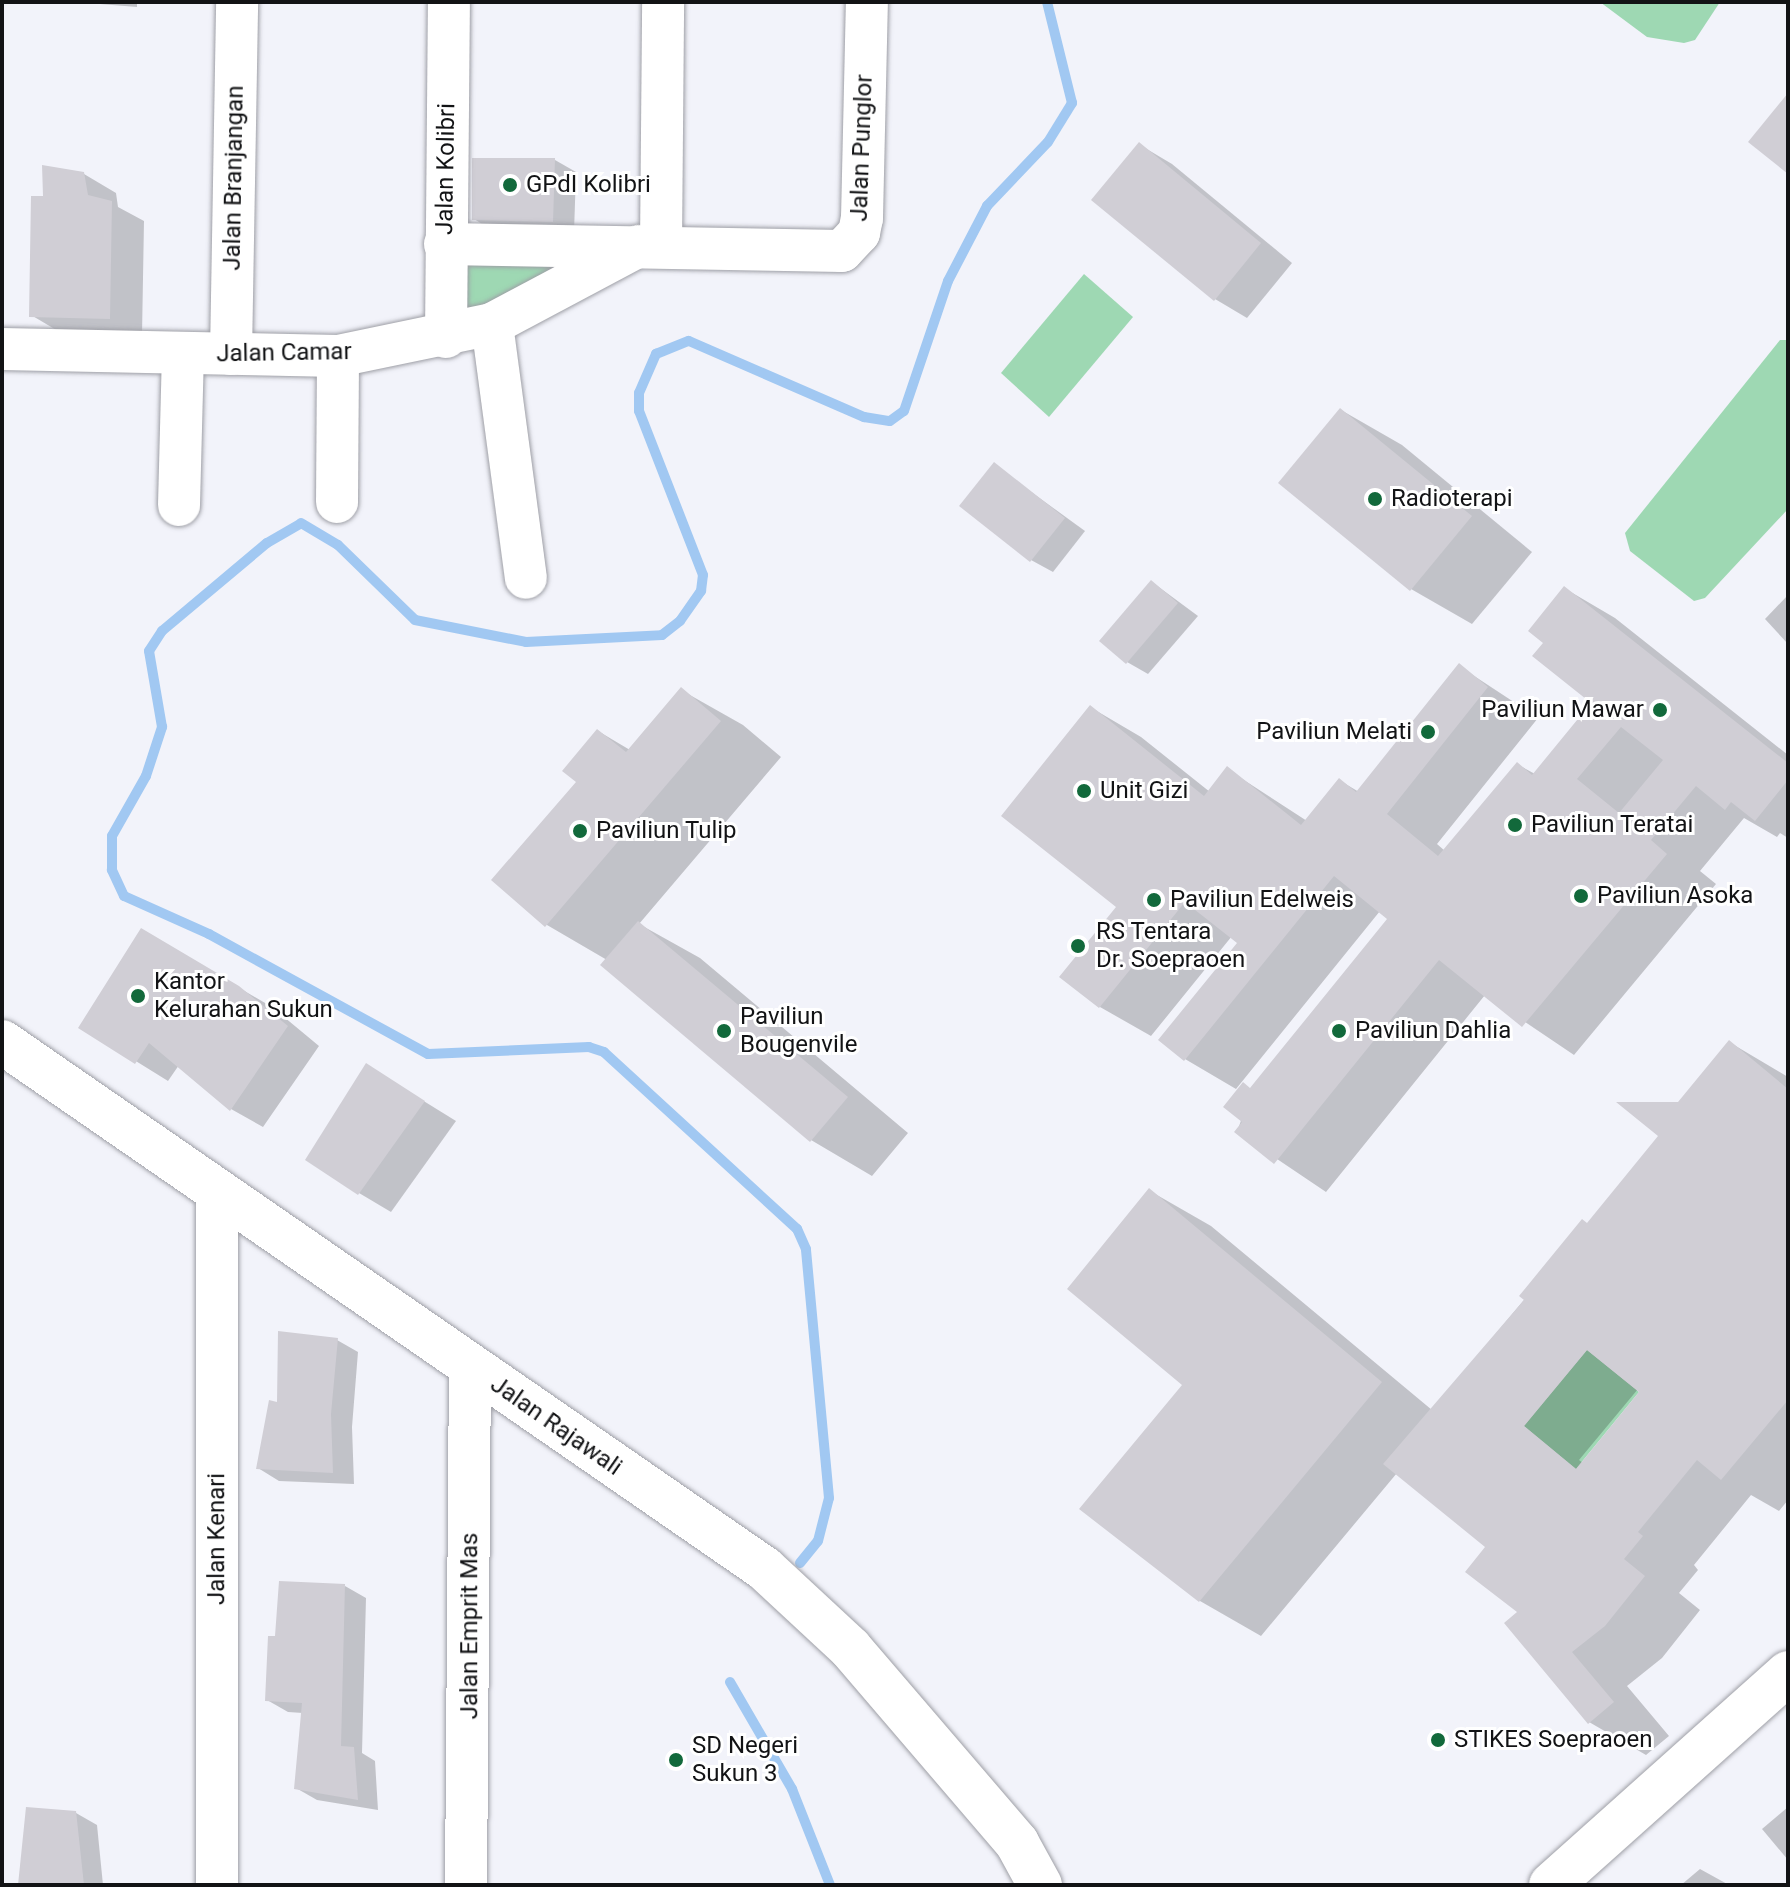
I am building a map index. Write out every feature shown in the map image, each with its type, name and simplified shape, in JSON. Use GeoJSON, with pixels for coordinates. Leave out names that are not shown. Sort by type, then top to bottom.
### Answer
{"type":"FeatureCollection","features":[{"type":"Feature","properties":{"kind":"street","name":"Jalan Branjangan"},"geometry":{"type":"LineString","coordinates":[[231,354],[237,2]]}},
{"type":"Feature","properties":{"kind":"street","name":"Jalan Kolibri"},"geometry":{"type":"LineString","coordinates":[[446,337],[449,2]]}},
{"type":"Feature","properties":{"kind":"street"},"geometry":{"type":"LineString","coordinates":[[650,246],[663,2]]}},
{"type":"Feature","properties":{"kind":"street","name":"Jalan Punglor"},"geometry":{"type":"LineString","coordinates":[[445,244],[828,252],[852,242],[862,218],[867,2]]}},
{"type":"Feature","properties":{"kind":"street","name":"Jalan Camar"},"geometry":{"type":"LineString","coordinates":[[2,349],[338,356],[446,337],[492,324],[650,246]]}},
{"type":"Feature","properties":{"kind":"street"},"geometry":{"type":"LineString","coordinates":[[492,324],[526,578]]}},
{"type":"Feature","properties":{"kind":"street"},"geometry":{"type":"LineString","coordinates":[[179,505],[183,354]]}},
{"type":"Feature","properties":{"kind":"street"},"geometry":{"type":"LineString","coordinates":[[337,502],[338,356]]}},
{"type":"Feature","properties":{"kind":"street","name":"Jalan Rajawali"},"geometry":{"type":"LineString","coordinates":[[2,1042],[765,1569],[850,1648],[1017,1843],[1040,1885]]}},
{"type":"Feature","properties":{"kind":"street","name":"Jalan Kenari"},"geometry":{"type":"LineString","coordinates":[[217,1193],[217,1885]]}},
{"type":"Feature","properties":{"kind":"street","name":"Jalan Emprit Mas"},"geometry":{"type":"LineString","coordinates":[[466,1885],[470,1367]]}},
{"type":"Feature","properties":{"kind":"street"},"geometry":{"type":"LineString","coordinates":[[1551,1885],[1788,1673]]}},
{"type":"Feature","properties":{"kind":"green space"},"geometry":{"type":"Polygon","coordinates":[[[1600,2],[1720,2],[1695,40],[1684,43],[1647,37],[1600,2]]]}},
{"type":"Feature","properties":{"kind":"green space"},"geometry":{"type":"Polygon","coordinates":[[[568,261],[469,315],[456,264],[568,261]]]}},
{"type":"Feature","properties":{"kind":"green space"},"geometry":{"type":"Polygon","coordinates":[[[1084,274],[1133,317],[1049,417],[1001,373],[1084,274]]]}},
{"type":"Feature","properties":{"kind":"green space"},"geometry":{"type":"Polygon","coordinates":[[[1780,340],[1788,340],[1788,509],[1705,598],[1694,601],[1630,551],[1625,533],[1780,340]]]}},
{"type":"Feature","properties":{"kind":"green space"},"geometry":{"type":"Polygon","coordinates":[[[1587,1350],[1639,1392],[1576,1469],[1524,1426],[1587,1350]]]}},
{"type":"Feature","properties":{"kind":"building"},"geometry":{"type":"Polygon","coordinates":[[[1788,93],[1788,174],[1748,142],[1788,93]]]}},
{"type":"Feature","properties":{"kind":"building"},"geometry":{"type":"Polygon","coordinates":[[[1139,142],[1261,243],[1214,301],[1091,200],[1139,142]]]}},
{"type":"Feature","properties":{"kind":"building","name":"GPdI Kolibri"},"geometry":{"type":"Polygon","coordinates":[[[472,158],[555,158],[553,222],[472,220],[472,158]]]}},
{"type":"Feature","properties":{"kind":"building"},"geometry":{"type":"Polygon","coordinates":[[[42,165],[84,172],[88,195],[112,201],[110,319],[29,317],[31,196],[43,196],[42,165]]]}},
{"type":"Feature","properties":{"kind":"building","name":"Radioterapi"},"geometry":{"type":"Polygon","coordinates":[[[1340,408],[1472,516],[1410,591],[1278,483],[1340,408]]]}},
{"type":"Feature","properties":{"kind":"building"},"geometry":{"type":"Polygon","coordinates":[[[994,462],[1065,518],[1030,562],[959,506],[994,462]]]}},
{"type":"Feature","properties":{"kind":"building"},"geometry":{"type":"Polygon","coordinates":[[[1151,580],[1178,603],[1126,664],[1099,641],[1151,580]]]}},
{"type":"Feature","properties":{"kind":"building"},"geometry":{"type":"Polygon","coordinates":[[[1564,586],[1788,763],[1788,780],[1755,821],[1731,802],[1725,810],[1696,786],[1651,840],[1667,854],[1522,1027],[1439,960],[1274,1164],[1234,1132],[1242,1122],[1223,1107],[1243,1082],[1250,1088],[1387,919],[1334,876],[1184,1061],[1158,1040],[1237,943],[1185,902],[1099,1008],[1059,977],[1116,907],[1001,816],[1090,705],[1204,796],[1227,766],[1301,825],[1339,778],[1356,792],[1459,663],[1488,687],[1387,814],[1438,856],[1517,762],[1532,775],[1591,703],[1532,656],[1543,643],[1528,631],[1564,586]],[[1621,727],[1577,779],[1619,813],[1663,760],[1621,727]]]}},
{"type":"Feature","properties":{"kind":"building","name":"Paviliun Tulip"},"geometry":{"type":"Polygon","coordinates":[[[681,687],[721,721],[545,927],[491,880],[576,782],[562,771],[597,729],[626,752],[681,687]]]}},
{"type":"Feature","properties":{"kind":"building","name":"Paviliun Bougenvile"},"geometry":{"type":"Polygon","coordinates":[[[638,921],[848,1097],[810,1142],[600,965],[638,921]]]}},
{"type":"Feature","properties":{"kind":"building"},"geometry":{"type":"Polygon","coordinates":[[[141,928],[239,986],[288,1026],[230,1111],[149,1043],[135,1064],[78,1028],[141,928]]]}},
{"type":"Feature","properties":{"kind":"building"},"geometry":{"type":"Polygon","coordinates":[[[1729,1040],[1788,1089],[1788,1400],[1721,1480],[1697,1460],[1638,1532],[1643,1536],[1624,1559],[1645,1576],[1605,1626],[1572,1652],[1614,1702],[1588,1724],[1504,1623],[1517,1612],[1465,1572],[1485,1547],[1383,1464],[1524,1300],[1519,1296],[1582,1219],[1587,1223],[1658,1136],[1616,1102],[1678,1102],[1729,1040]],[[1587,1350],[1524,1426],[1576,1469],[1639,1392],[1587,1350]]]}},
{"type":"Feature","properties":{"kind":"building"},"geometry":{"type":"Polygon","coordinates":[[[366,1063],[425,1101],[358,1195],[305,1160],[366,1063]]]}},
{"type":"Feature","properties":{"kind":"building"},"geometry":{"type":"Polygon","coordinates":[[[1149,1188],[1382,1382],[1199,1602],[1079,1509],[1182,1385],[1067,1289],[1149,1188]]]}},
{"type":"Feature","properties":{"kind":"building"},"geometry":{"type":"Polygon","coordinates":[[[278,1331],[338,1338],[331,1414],[333,1473],[256,1469],[269,1400],[277,1402],[278,1331]]]}},
{"type":"Feature","properties":{"kind":"building"},"geometry":{"type":"Polygon","coordinates":[[[279,1581],[345,1584],[341,1746],[354,1747],[358,1800],[294,1789],[302,1703],[265,1701],[268,1636],[275,1636],[279,1581]]]}},
{"type":"Feature","properties":{"kind":"building"},"geometry":{"type":"Polygon","coordinates":[[[26,1807],[76,1811],[84,1885],[18,1885],[26,1807]]]}},
{"type":"Feature","properties":{"kind":"waterway"},"geometry":{"type":"LineString","coordinates":[[800,1563],[818,1541],[829,1498],[806,1249],[797,1229],[604,1052],[589,1047],[428,1054],[209,934],[124,896],[112,870],[112,836],[146,776],[162,727],[149,651],[162,631],[267,543],[301,523],[338,545],[415,620],[526,642],[662,635],[680,621],[701,591],[703,575],[639,411],[639,393],[656,354],[689,341],[864,417],[890,421],[904,411],[948,281],[987,206],[1048,142],[1072,103],[1047,2]]}},
{"type":"Feature","properties":{"kind":"waterway"},"geometry":{"type":"LineString","coordinates":[[730,1682],[792,1789],[830,1885]]}},
{"type":"Feature","properties":{"kind":"place","name":"GPdI Kolibri"},"geometry":{"type":"Point","coordinates":[510,185]}},
{"type":"Feature","properties":{"kind":"place","name":"Radioterapi"},"geometry":{"type":"Point","coordinates":[1375,499]}},
{"type":"Feature","properties":{"kind":"place","name":"Paviliun Mawar"},"geometry":{"type":"Point","coordinates":[1660,710]}},
{"type":"Feature","properties":{"kind":"place","name":"Paviliun Melati"},"geometry":{"type":"Point","coordinates":[1428,732]}},
{"type":"Feature","properties":{"kind":"place","name":"Unit Gizi"},"geometry":{"type":"Point","coordinates":[1084,791]}},
{"type":"Feature","properties":{"kind":"place","name":"Paviliun Teratai"},"geometry":{"type":"Point","coordinates":[1515,825]}},
{"type":"Feature","properties":{"kind":"place","name":"Paviliun Tulip"},"geometry":{"type":"Point","coordinates":[580,831]}},
{"type":"Feature","properties":{"kind":"place","name":"Paviliun Asoka"},"geometry":{"type":"Point","coordinates":[1581,896]}},
{"type":"Feature","properties":{"kind":"place","name":"Paviliun Edelweis"},"geometry":{"type":"Point","coordinates":[1154,900]}},
{"type":"Feature","properties":{"kind":"place","name":"RS Tentara Dr. Soepraoen"},"geometry":{"type":"Point","coordinates":[1078,946]}},
{"type":"Feature","properties":{"kind":"place","name":"Kantor Kelurahan Sukun"},"geometry":{"type":"Point","coordinates":[138,996]}},
{"type":"Feature","properties":{"kind":"place","name":"Paviliun Bougenvile"},"geometry":{"type":"Point","coordinates":[724,1031]}},
{"type":"Feature","properties":{"kind":"place","name":"Paviliun Dahlia"},"geometry":{"type":"Point","coordinates":[1339,1031]}},
{"type":"Feature","properties":{"kind":"place","name":"STIKES Soepraoen"},"geometry":{"type":"Point","coordinates":[1438,1740]}},
{"type":"Feature","properties":{"kind":"place","name":"SD Negeri Sukun 3"},"geometry":{"type":"Point","coordinates":[676,1760]}}]}
